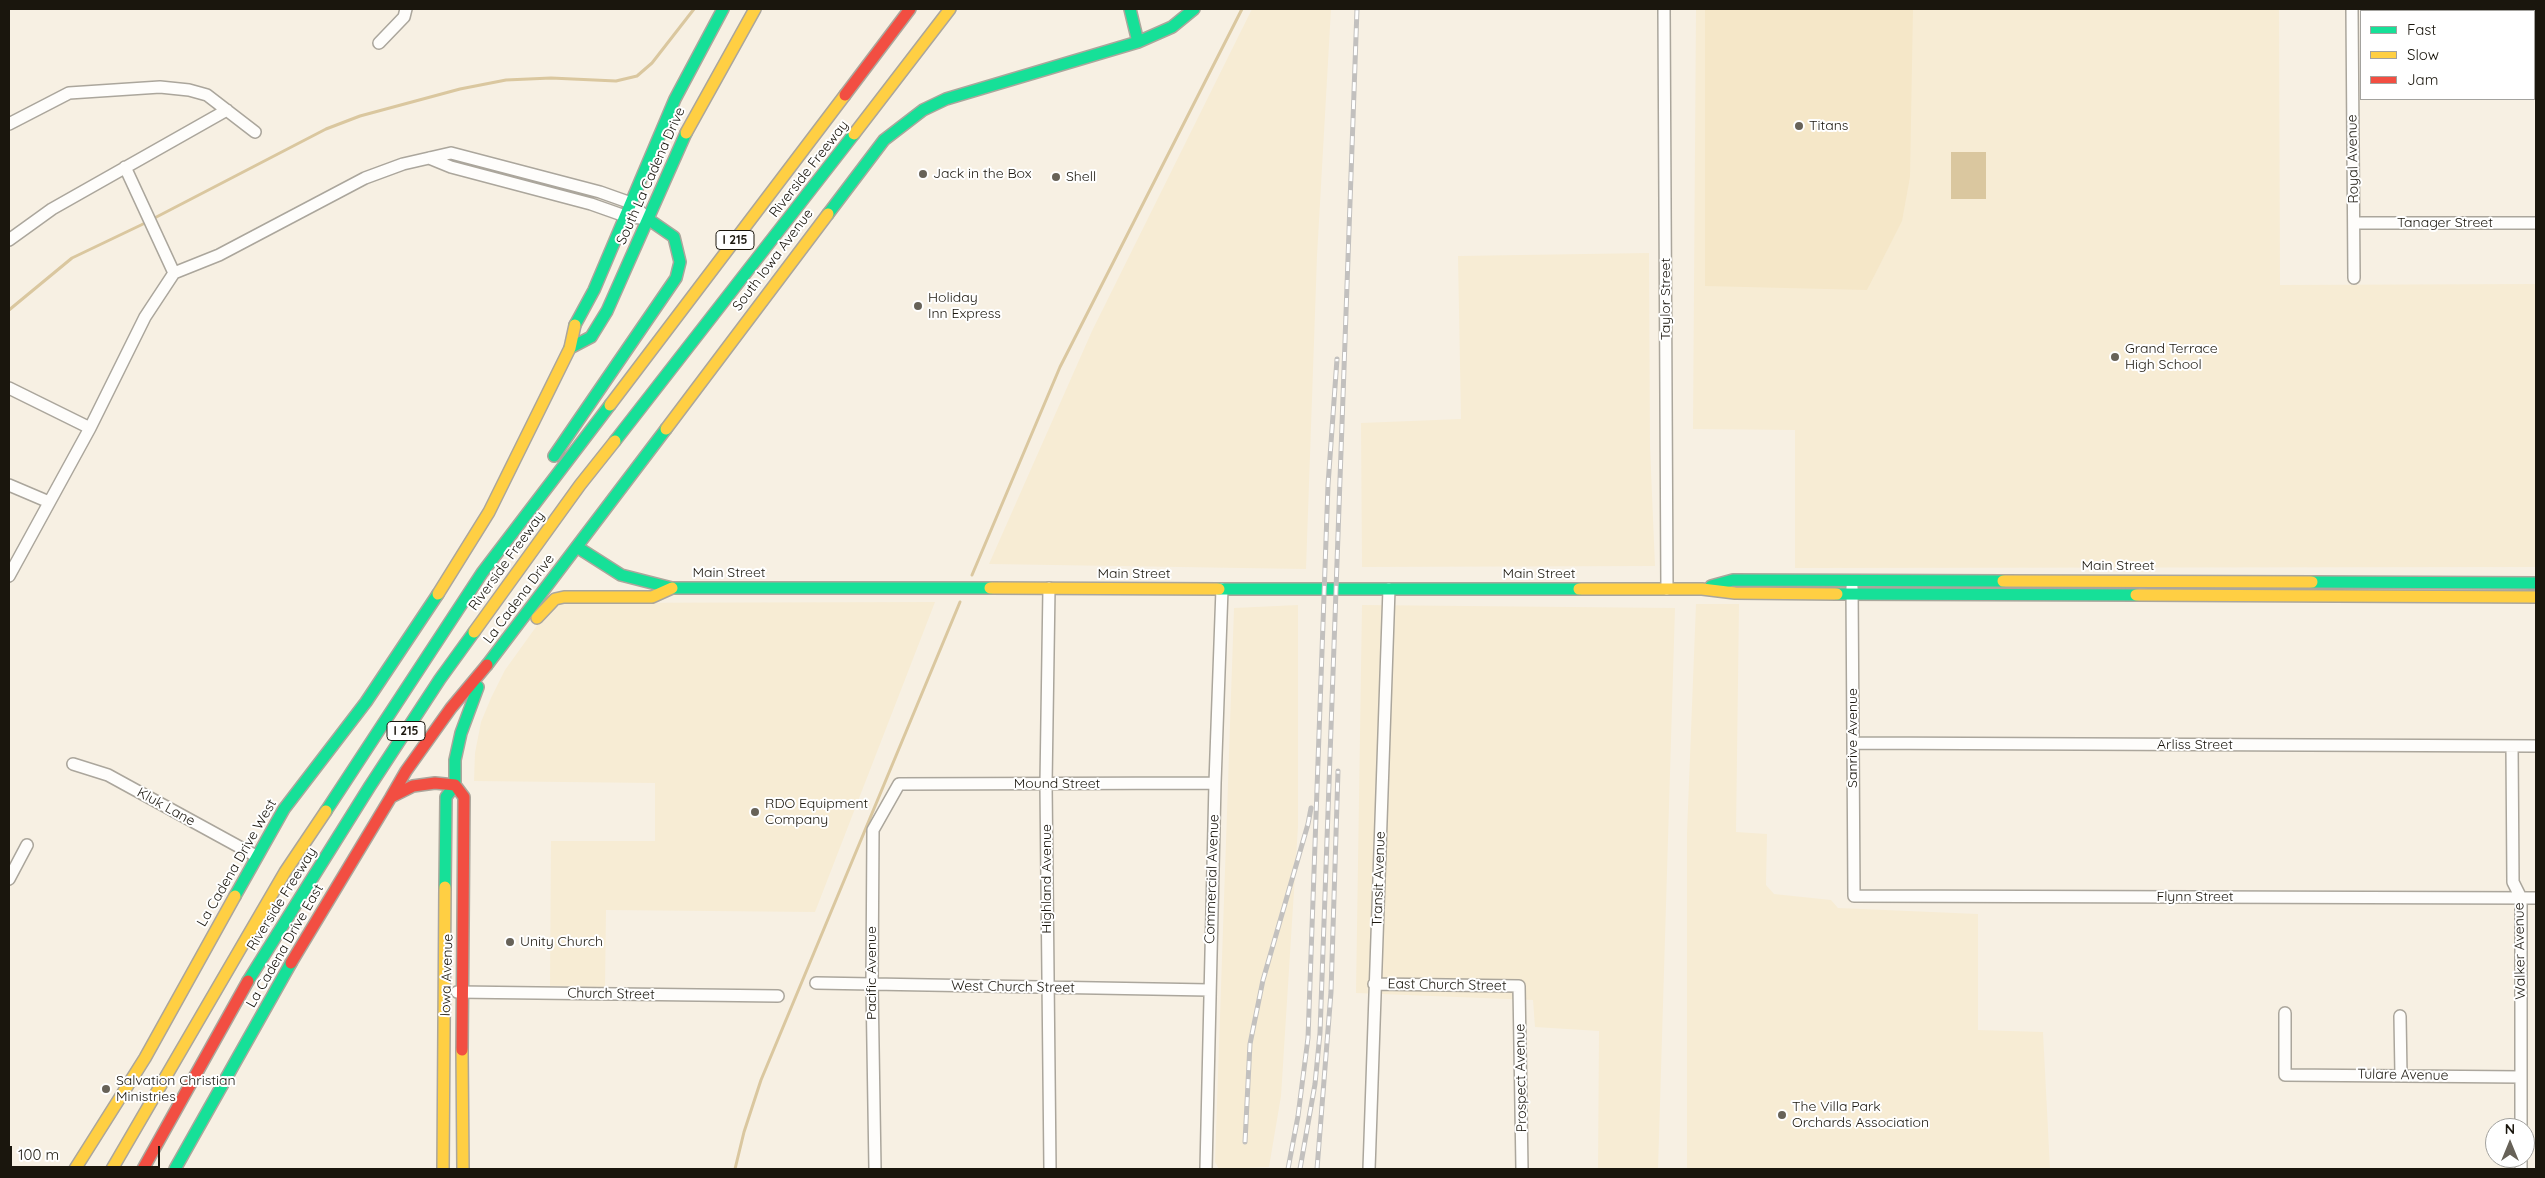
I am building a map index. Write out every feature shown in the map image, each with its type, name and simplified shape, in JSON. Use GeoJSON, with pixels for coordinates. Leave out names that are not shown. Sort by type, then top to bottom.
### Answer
{"type":"FeatureCollection","features":[{"type":"Feature","properties":{"kind":"main road","name":"South La Cadena Drive"},"geometry":{"type":"LineString","coordinates":[[444,585],[489,512],[570,348],[573,329],[594,290],[676,99],[723,9]]}},
{"type":"Feature","properties":{"kind":"main road","name":"South La Cadena Drive"},"geometry":{"type":"LineString","coordinates":[[570,348],[591,337],[607,311],[686,132],[755,9]]}},
{"type":"Feature","properties":{"kind":"main road","name":"Riverside Freeway"},"geometry":{"type":"LineString","coordinates":[[112,1169],[285,872],[482,573],[910,9]]}},
{"type":"Feature","properties":{"kind":"main road","name":"Riverside Freeway"},"geometry":{"type":"LineString","coordinates":[[143,1169],[252,974],[440,679],[580,485],[711,320],[950,9]]}},
{"type":"Feature","properties":{"kind":"main road"},"geometry":{"type":"LineString","coordinates":[[1130,9],[1138,42]]}},
{"type":"Feature","properties":{"kind":"main road"},"geometry":{"type":"LineString","coordinates":[[1138,42],[1172,26],[1194,9]]}},
{"type":"Feature","properties":{"kind":"main road"},"geometry":{"type":"LineString","coordinates":[[1138,42],[1158,21]]}},
{"type":"Feature","properties":{"kind":"main road","name":"South Iowa Avenue"},"geometry":{"type":"LineString","coordinates":[[577,547],[884,140],[923,110],[946,99],[1138,42]]}},
{"type":"Feature","properties":{"kind":"main road"},"geometry":{"type":"LineString","coordinates":[[547,466],[676,278],[680,262],[674,237],[648,219]]}},
{"type":"Feature","properties":{"kind":"main road"},"geometry":{"type":"LineString","coordinates":[[482,573],[494,543],[531,489]]}},
{"type":"Feature","properties":{"kind":"main road","name":"Main Street"},"geometry":{"type":"LineString","coordinates":[[577,547],[602,565],[621,575],[672,588],[1702,589],[1735,593],[2536,597]]}},
{"type":"Feature","properties":{"kind":"main road","name":"La Cadena Drive"},"geometry":{"type":"LineString","coordinates":[[485,670],[577,547]]}},
{"type":"Feature","properties":{"kind":"main road","name":"Main Street"},"geometry":{"type":"LineString","coordinates":[[1702,589],[1733,580],[2536,582]]}},
{"type":"Feature","properties":{"kind":"main road","name":"La Cadena Drive West"},"geometry":{"type":"LineString","coordinates":[[76,1169],[145,1058],[284,808],[366,702],[444,585]]}},
{"type":"Feature","properties":{"kind":"main road"},"geometry":{"type":"LineString","coordinates":[[501,649],[522,637],[555,599],[564,597],[652,598],[672,588]]}},
{"type":"Feature","properties":{"kind":"main road","name":"Iowa Avenue"},"geometry":{"type":"LineString","coordinates":[[443,1169],[446,797],[455,785],[456,760],[468,708],[485,670]]}},
{"type":"Feature","properties":{"kind":"main road","name":"La Cadena Drive East"},"geometry":{"type":"LineString","coordinates":[[175,1169],[312,927],[406,771],[451,708],[485,670]]}},
{"type":"Feature","properties":{"kind":"main road"},"geometry":{"type":"LineString","coordinates":[[391,796],[413,786],[435,783],[455,785]]}},
{"type":"Feature","properties":{"kind":"main road","name":"Iowa Avenue"},"geometry":{"type":"LineString","coordinates":[[455,785],[464,797],[463,1169]]}},
{"type":"Feature","properties":{"kind":"main road"},"geometry":{"type":"LineString","coordinates":[[99,1168],[133,1130]]}},
{"type":"Feature","properties":{"kind":"street"},"geometry":{"type":"LineString","coordinates":[[379,43],[404,17],[406,9]]}},
{"type":"Feature","properties":{"kind":"street","name":"Taylor Street"},"geometry":{"type":"LineString","coordinates":[[1664,9],[1667,589]]}},
{"type":"Feature","properties":{"kind":"street","name":"Royal Avenue"},"geometry":{"type":"LineString","coordinates":[[2352,9],[2354,278]]}},
{"type":"Feature","properties":{"kind":"street"},"geometry":{"type":"LineString","coordinates":[[9,124],[69,93],[160,87],[189,90],[207,95],[255,132]]}},
{"type":"Feature","properties":{"kind":"street"},"geometry":{"type":"LineString","coordinates":[[9,240],[52,209],[227,110]]}},
{"type":"Feature","properties":{"kind":"street"},"geometry":{"type":"LineString","coordinates":[[9,576],[90,428],[145,317],[174,273],[219,255],[365,178],[403,164],[451,153],[600,192],[631,203],[648,219]]}},
{"type":"Feature","properties":{"kind":"street"},"geometry":{"type":"LineString","coordinates":[[428,158],[451,167],[591,204],[625,216],[648,219]]}},
{"type":"Feature","properties":{"kind":"street"},"geometry":{"type":"LineString","coordinates":[[125,167],[174,273]]}},
{"type":"Feature","properties":{"kind":"street","name":"Tanager Street"},"geometry":{"type":"LineString","coordinates":[[2354,223],[2536,223]]}},
{"type":"Feature","properties":{"kind":"street"},"geometry":{"type":"LineString","coordinates":[[9,388],[90,428]]}},
{"type":"Feature","properties":{"kind":"street"},"geometry":{"type":"LineString","coordinates":[[9,485],[49,502]]}},
{"type":"Feature","properties":{"kind":"street","name":"Sanrive Avenue"},"geometry":{"type":"LineString","coordinates":[[1852,580],[1854,896]]}},
{"type":"Feature","properties":{"kind":"street","name":"Highland Avenue"},"geometry":{"type":"LineString","coordinates":[[1049,588],[1046,784],[1050,1169]]}},
{"type":"Feature","properties":{"kind":"street","name":"Commercial Avenue"},"geometry":{"type":"LineString","coordinates":[[1206,1169],[1209,990],[1222,589]]}},
{"type":"Feature","properties":{"kind":"street","name":"Transit Avenue"},"geometry":{"type":"LineString","coordinates":[[1369,1169],[1389,589]]}},
{"type":"Feature","properties":{"kind":"street","name":"Arliss Street"},"geometry":{"type":"LineString","coordinates":[[1853,743],[2536,746]]}},
{"type":"Feature","properties":{"kind":"street","name":"Walker Avenue"},"geometry":{"type":"LineString","coordinates":[[2512,746],[2513,882],[2521,898],[2521,1118]]}},
{"type":"Feature","properties":{"kind":"street","name":"Kluk Lane"},"geometry":{"type":"LineString","coordinates":[[73,764],[108,775],[256,856]]}},
{"type":"Feature","properties":{"kind":"street","name":"Mound Street"},"geometry":{"type":"LineString","coordinates":[[899,784],[1215,783]]}},
{"type":"Feature","properties":{"kind":"street","name":"Pacific Avenue"},"geometry":{"type":"LineString","coordinates":[[875,1169],[872,984],[873,830],[899,784]]}},
{"type":"Feature","properties":{"kind":"street"},"geometry":{"type":"LineString","coordinates":[[9,879],[27,845]]}},
{"type":"Feature","properties":{"kind":"street","name":"Flynn Street"},"geometry":{"type":"LineString","coordinates":[[1854,896],[2536,898]]}},
{"type":"Feature","properties":{"kind":"street","name":"West Church Street"},"geometry":{"type":"LineString","coordinates":[[816,983],[1209,990]]}},
{"type":"Feature","properties":{"kind":"street","name":"East Church Street"},"geometry":{"type":"LineString","coordinates":[[1374,984],[1519,986]]}},
{"type":"Feature","properties":{"kind":"street","name":"Prospect Avenue"},"geometry":{"type":"LineString","coordinates":[[1519,986],[1522,1169]]}},
{"type":"Feature","properties":{"kind":"street","name":"Church Street"},"geometry":{"type":"LineString","coordinates":[[445,991],[462,993],[778,996]]}},
{"type":"Feature","properties":{"kind":"street","name":"Tulare Avenue"},"geometry":{"type":"LineString","coordinates":[[2285,1013],[2285,1075],[2521,1077]]}},
{"type":"Feature","properties":{"kind":"street"},"geometry":{"type":"LineString","coordinates":[[2400,1016],[2401,1075]]}},
{"type":"Feature","properties":{"kind":"shaded area"},"geometry":{"type":"Polygon","coordinates":[[[1252,9],[1331,9],[1317,256],[1306,569],[989,564],[1092,331],[1252,9]]]}},
{"type":"Feature","properties":{"kind":"shaded area","name":"Grand Terrace High School"},"geometry":{"type":"Polygon","coordinates":[[[1696,9],[2279,9],[2280,285],[2536,284],[2536,567],[1795,568],[1795,430],[1693,429],[1696,9]]]}},
{"type":"Feature","properties":{"kind":"shaded area"},"geometry":{"type":"Polygon","coordinates":[[[1705,9],[1913,9],[1910,177],[1902,221],[1867,290],[1705,286],[1705,9]]]}},
{"type":"Feature","properties":{"kind":"shaded area"},"geometry":{"type":"Polygon","coordinates":[[[1951,152],[1986,152],[1986,199],[1951,199],[1951,152]]]}},
{"type":"Feature","properties":{"kind":"shaded area"},"geometry":{"type":"Polygon","coordinates":[[[1649,253],[1650,447],[1655,566],[1362,567],[1361,423],[1461,419],[1458,256],[1649,253]]]}},
{"type":"Feature","properties":{"kind":"shaded area","name":"RDO Equipment Company"},"geometry":{"type":"Polygon","coordinates":[[[935,602],[815,912],[606,910],[605,987],[550,986],[551,841],[655,841],[655,783],[474,781],[475,753],[481,722],[491,698],[505,670],[551,606],[556,603],[935,602]]]}},
{"type":"Feature","properties":{"kind":"shaded area"},"geometry":{"type":"Polygon","coordinates":[[[1696,604],[1739,604],[1736,832],[1767,834],[1766,885],[1774,894],[1831,900],[1838,908],[1978,914],[1978,1030],[2043,1032],[2050,1169],[1687,1169],[1687,833],[1696,604]]]}},
{"type":"Feature","properties":{"kind":"shaded area"},"geometry":{"type":"Polygon","coordinates":[[[1298,605],[1298,827],[1281,1096],[1269,1167],[1219,1169],[1215,1162],[1234,608],[1298,605]]]}},
{"type":"Feature","properties":{"kind":"shaded area"},"geometry":{"type":"Polygon","coordinates":[[[1362,605],[1675,608],[1658,1169],[1598,1169],[1599,1031],[1535,1027],[1533,1000],[1356,993],[1362,605]]]}},
{"type":"Feature","properties":{"kind":"waterway"},"geometry":{"type":"LineString","coordinates":[[9,310],[72,258],[141,225],[326,129],[360,116],[460,89],[506,80],[551,78],[616,81],[637,76],[652,63],[694,9]]}},
{"type":"Feature","properties":{"kind":"waterway"},"geometry":{"type":"LineString","coordinates":[[972,575],[1060,367],[1242,9]]}},
{"type":"Feature","properties":{"kind":"waterway"},"geometry":{"type":"LineString","coordinates":[[735,1169],[744,1132],[761,1080],[960,602]]}},
{"type":"Feature","properties":{"kind":"railway"},"geometry":{"type":"LineString","coordinates":[[1300,1169],[1315,1084],[1320,1033],[1357,9]]}},
{"type":"Feature","properties":{"kind":"railway"},"geometry":{"type":"LineString","coordinates":[[1288,1169],[1298,1116],[1308,1038],[1328,485],[1337,359]]}},
{"type":"Feature","properties":{"kind":"railway"},"geometry":{"type":"LineString","coordinates":[[1317,1169],[1331,992],[1338,771]]}},
{"type":"Feature","properties":{"kind":"railway"},"geometry":{"type":"LineString","coordinates":[[1245,1142],[1250,1044],[1263,980],[1311,808]]}},
{"type":"Feature","properties":{"kind":"traffic: fast"},"geometry":{"type":"LineString","coordinates":[[575,325],[594,290],[675,99],[723,9]]}},
{"type":"Feature","properties":{"kind":"traffic: fast"},"geometry":{"type":"LineString","coordinates":[[828,214],[884,140],[923,110],[946,99],[1138,42],[1130,9]]}},
{"type":"Feature","properties":{"kind":"traffic: fast"},"geometry":{"type":"LineString","coordinates":[[1138,42],[1172,27],[1194,9]]}},
{"type":"Feature","properties":{"kind":"traffic: fast"},"geometry":{"type":"LineString","coordinates":[[570,348],[591,337],[607,311],[686,133]]}},
{"type":"Feature","properties":{"kind":"traffic: fast"},"geometry":{"type":"LineString","coordinates":[[615,441],[854,134]]}},
{"type":"Feature","properties":{"kind":"traffic: fast"},"geometry":{"type":"LineString","coordinates":[[554,456],[676,278],[680,262],[674,237],[648,219]]}},
{"type":"Feature","properties":{"kind":"traffic: fast"},"geometry":{"type":"LineString","coordinates":[[326,811],[482,573],[610,405]]}},
{"type":"Feature","properties":{"kind":"traffic: fast"},"geometry":{"type":"LineString","coordinates":[[487,665],[666,429]]}},
{"type":"Feature","properties":{"kind":"traffic: fast"},"geometry":{"type":"LineString","coordinates":[[577,547],[621,575],[672,588],[990,588]]}},
{"type":"Feature","properties":{"kind":"traffic: fast"},"geometry":{"type":"LineString","coordinates":[[1711,586],[1733,580],[2003,581]]}},
{"type":"Feature","properties":{"kind":"traffic: fast"},"geometry":{"type":"LineString","coordinates":[[2312,582],[2536,583]]}},
{"type":"Feature","properties":{"kind":"traffic: fast"},"geometry":{"type":"LineString","coordinates":[[1219,589],[1579,589]]}},
{"type":"Feature","properties":{"kind":"traffic: fast"},"geometry":{"type":"LineString","coordinates":[[235,896],[284,809],[366,702],[438,594]]}},
{"type":"Feature","properties":{"kind":"traffic: fast"},"geometry":{"type":"LineString","coordinates":[[1837,594],[2136,595]]}},
{"type":"Feature","properties":{"kind":"traffic: fast"},"geometry":{"type":"LineString","coordinates":[[248,981],[370,786],[440,679],[474,632]]}},
{"type":"Feature","properties":{"kind":"traffic: fast"},"geometry":{"type":"LineString","coordinates":[[445,887],[446,797],[455,785],[455,760],[461,733],[478,687]]}},
{"type":"Feature","properties":{"kind":"traffic: fast"},"geometry":{"type":"LineString","coordinates":[[175,1169],[291,963]]}},
{"type":"Feature","properties":{"kind":"traffic: slow"},"geometry":{"type":"LineString","coordinates":[[686,133],[755,9]]}},
{"type":"Feature","properties":{"kind":"traffic: slow"},"geometry":{"type":"LineString","coordinates":[[854,134],[950,9]]}},
{"type":"Feature","properties":{"kind":"traffic: slow"},"geometry":{"type":"LineString","coordinates":[[610,405],[845,95]]}},
{"type":"Feature","properties":{"kind":"traffic: slow"},"geometry":{"type":"LineString","coordinates":[[666,429],[828,214]]}},
{"type":"Feature","properties":{"kind":"traffic: slow"},"geometry":{"type":"LineString","coordinates":[[438,594],[489,512],[570,348],[575,325]]}},
{"type":"Feature","properties":{"kind":"traffic: slow"},"geometry":{"type":"LineString","coordinates":[[474,632],[580,485],[615,441]]}},
{"type":"Feature","properties":{"kind":"traffic: slow"},"geometry":{"type":"LineString","coordinates":[[2003,581],[2312,582]]}},
{"type":"Feature","properties":{"kind":"traffic: slow"},"geometry":{"type":"LineString","coordinates":[[537,618],[555,599],[564,597],[652,597],[672,588]]}},
{"type":"Feature","properties":{"kind":"traffic: slow"},"geometry":{"type":"LineString","coordinates":[[990,588],[1219,589]]}},
{"type":"Feature","properties":{"kind":"traffic: slow"},"geometry":{"type":"LineString","coordinates":[[1579,589],[1702,589],[1735,593],[1837,594]]}},
{"type":"Feature","properties":{"kind":"traffic: slow"},"geometry":{"type":"LineString","coordinates":[[2136,595],[2536,597]]}},
{"type":"Feature","properties":{"kind":"traffic: slow"},"geometry":{"type":"LineString","coordinates":[[112,1169],[285,872],[326,811]]}},
{"type":"Feature","properties":{"kind":"traffic: slow"},"geometry":{"type":"LineString","coordinates":[[443,1169],[445,887]]}},
{"type":"Feature","properties":{"kind":"traffic: slow"},"geometry":{"type":"LineString","coordinates":[[75,1169],[145,1058],[235,896]]}},
{"type":"Feature","properties":{"kind":"traffic: slow"},"geometry":{"type":"LineString","coordinates":[[462,1050],[463,1169]]}},
{"type":"Feature","properties":{"kind":"traffic: jam"},"geometry":{"type":"LineString","coordinates":[[845,95],[910,9]]}},
{"type":"Feature","properties":{"kind":"traffic: jam"},"geometry":{"type":"LineString","coordinates":[[391,797],[406,771],[451,708],[487,665]]}},
{"type":"Feature","properties":{"kind":"traffic: jam"},"geometry":{"type":"LineString","coordinates":[[291,963],[391,797],[413,786],[435,783],[455,785]]}},
{"type":"Feature","properties":{"kind":"traffic: jam"},"geometry":{"type":"LineString","coordinates":[[455,785],[464,797],[462,1050]]}},
{"type":"Feature","properties":{"kind":"traffic: jam"},"geometry":{"type":"LineString","coordinates":[[143,1169],[248,981]]}},
{"type":"Feature","properties":{"kind":"place","name":"Titans"},"geometry":{"type":"Point","coordinates":[1799,126]}},
{"type":"Feature","properties":{"kind":"place","name":"Jack in the Box"},"geometry":{"type":"Point","coordinates":[923,174]}},
{"type":"Feature","properties":{"kind":"place","name":"Shell"},"geometry":{"type":"Point","coordinates":[1056,177]}},
{"type":"Feature","properties":{"kind":"place","name":"Holiday Inn Express"},"geometry":{"type":"Point","coordinates":[918,306]}},
{"type":"Feature","properties":{"kind":"place","name":"Grand Terrace High School"},"geometry":{"type":"Point","coordinates":[2115,357]}},
{"type":"Feature","properties":{"kind":"place","name":"RDO Equipment Company"},"geometry":{"type":"Point","coordinates":[755,812]}},
{"type":"Feature","properties":{"kind":"place","name":"Unity Church"},"geometry":{"type":"Point","coordinates":[510,942]}},
{"type":"Feature","properties":{"kind":"place","name":"Salvation Christian Ministries"},"geometry":{"type":"Point","coordinates":[106,1089]}},
{"type":"Feature","properties":{"kind":"place","name":"The Villa Park Orchards Association"},"geometry":{"type":"Point","coordinates":[1782,1115]}}]}
